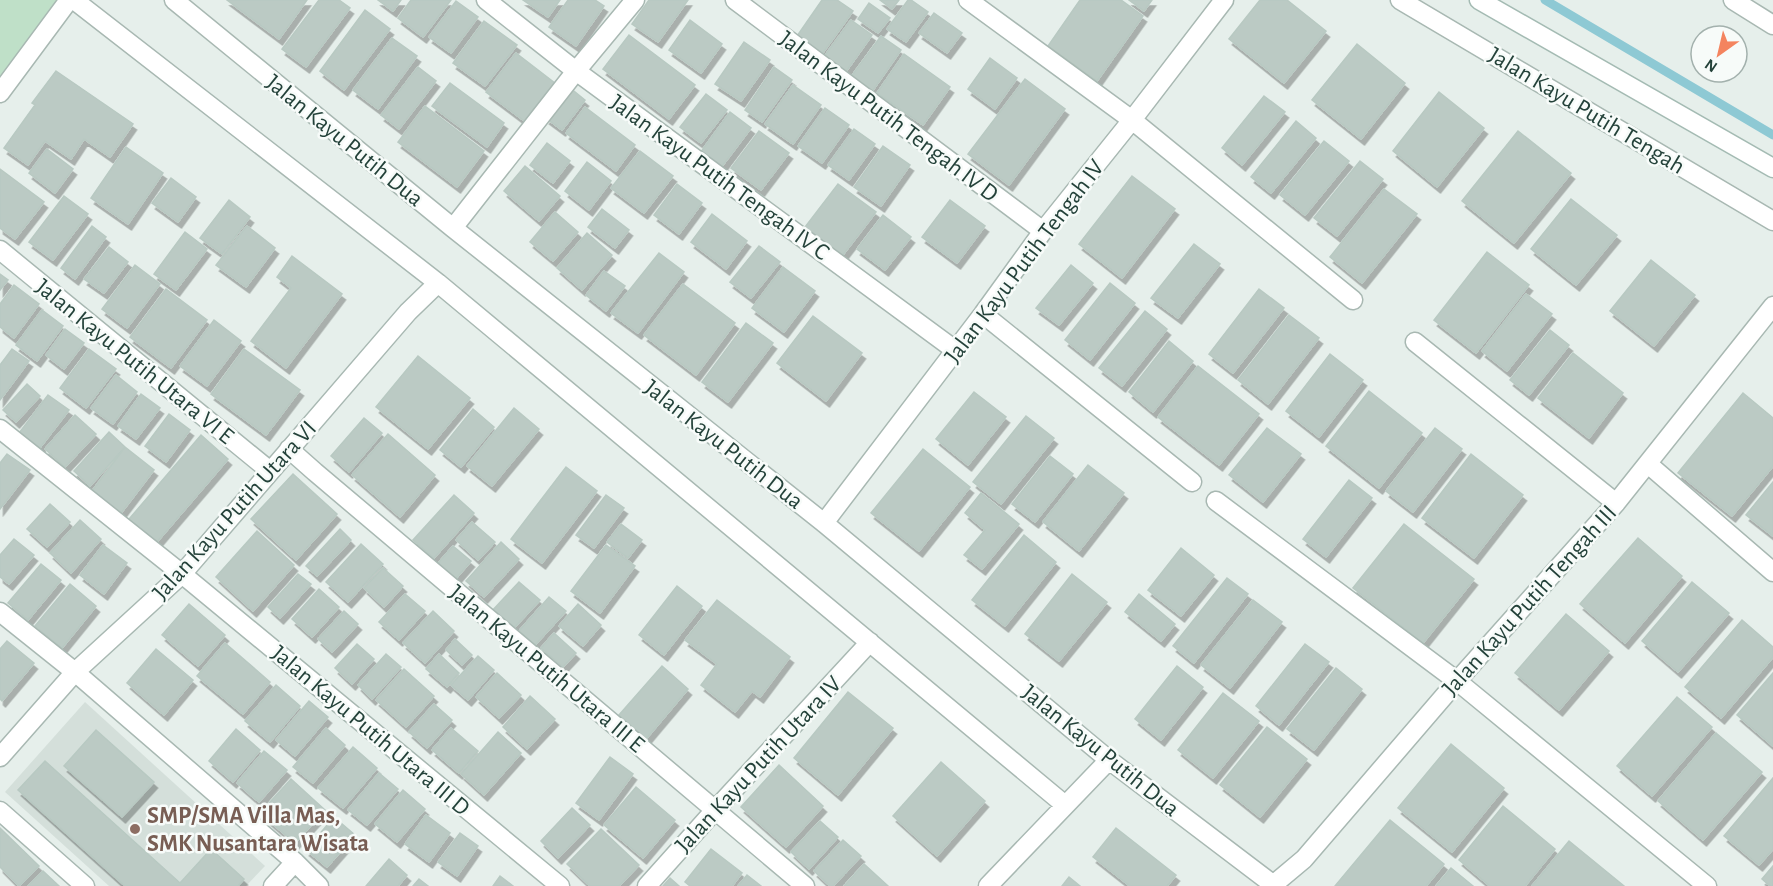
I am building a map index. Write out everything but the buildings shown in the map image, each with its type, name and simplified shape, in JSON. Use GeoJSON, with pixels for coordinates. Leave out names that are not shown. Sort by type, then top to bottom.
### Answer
{"type":"FeatureCollection","features":[{"type":"Feature","properties":{"kind":"street"},"geometry":{"type":"LineString","coordinates":[[0,93],[69,0]]}},
{"type":"Feature","properties":{"kind":"street"},"geometry":{"type":"LineString","coordinates":[[74,0],[438,283],[1065,805]]}},
{"type":"Feature","properties":{"kind":"street","name":"Jalan Kayu Putih Dua"},"geometry":{"type":"LineString","coordinates":[[174,0],[453,228],[824,523],[1108,760],[1274,885]]}},
{"type":"Feature","properties":{"kind":"street","name":"Jalan Kayu Putih Tengah IV C"},"geometry":{"type":"LineString","coordinates":[[486,0],[576,71],[955,350]]}},
{"type":"Feature","properties":{"kind":"street"},"geometry":{"type":"LineString","coordinates":[[453,228],[576,71],[635,0]]}},
{"type":"Feature","properties":{"kind":"street","name":"Jalan Kayu Putih Tengah IV D"},"geometry":{"type":"LineString","coordinates":[[735,0],[1043,231]]}},
{"type":"Feature","properties":{"kind":"street"},"geometry":{"type":"LineString","coordinates":[[968,0],[1132,120],[1353,300]]}},
{"type":"Feature","properties":{"kind":"street","name":"Jalan Kayu Putih Tengah IV"},"geometry":{"type":"LineString","coordinates":[[824,523],[983,314],[1043,231],[1224,0]]}},
{"type":"Feature","properties":{"kind":"street","name":"Jalan Kayu Putih Tengah"},"geometry":{"type":"LineString","coordinates":[[1400,0],[1773,221]]}},
{"type":"Feature","properties":{"kind":"street","name":"Jalan Kayu Putih Tengah"},"geometry":{"type":"LineString","coordinates":[[1479,0],[1773,168]]}},
{"type":"Feature","properties":{"kind":"street"},"geometry":{"type":"LineString","coordinates":[[1733,0],[1773,25]]}},
{"type":"Feature","properties":{"kind":"street","name":"Jalan Kayu Putih Utara VI E"},"geometry":{"type":"LineString","coordinates":[[0,250],[270,471]]}},
{"type":"Feature","properties":{"kind":"street","name":"Jalan Kayu Putih Utara VI"},"geometry":{"type":"LineString","coordinates":[[0,757],[75,672],[182,574],[408,312],[438,283]]}},
{"type":"Feature","properties":{"kind":"street","name":"Jalan Kayu Putih Tengah III"},"geometry":{"type":"LineString","coordinates":[[1274,885],[1304,859],[1457,681],[1616,503],[1773,306]]}},
{"type":"Feature","properties":{"kind":"street"},"geometry":{"type":"LineString","coordinates":[[983,314],[1192,482]]}},
{"type":"Feature","properties":{"kind":"street"},"geometry":{"type":"LineString","coordinates":[[1416,342],[1616,503]]}},
{"type":"Feature","properties":{"kind":"street","name":"Jalan Kayu Putih Utara III D"},"geometry":{"type":"LineString","coordinates":[[0,429],[182,574],[560,886]]}},
{"type":"Feature","properties":{"kind":"street","name":"Jalan Kayu Putih Utara III E"},"geometry":{"type":"LineString","coordinates":[[289,449],[805,886]]}},
{"type":"Feature","properties":{"kind":"street"},"geometry":{"type":"LineString","coordinates":[[1648,464],[1773,572]]}},
{"type":"Feature","properties":{"kind":"street"},"geometry":{"type":"LineString","coordinates":[[1216,501],[1457,681],[1707,886]]}},
{"type":"Feature","properties":{"kind":"street"},"geometry":{"type":"LineString","coordinates":[[0,612],[75,672],[295,862],[319,886]]}},
{"type":"Feature","properties":{"kind":"street","name":"Jalan Kayu Putih Utara IV"},"geometry":{"type":"LineString","coordinates":[[647,886],[870,642]]}},
{"type":"Feature","properties":{"kind":"street"},"geometry":{"type":"LineString","coordinates":[[988,886],[1108,760]]}},
{"type":"Feature","properties":{"kind":"street"},"geometry":{"type":"LineString","coordinates":[[0,812],[85,886]]}},
{"type":"Feature","properties":{"kind":"street"},"geometry":{"type":"LineString","coordinates":[[273,886],[295,862]]}},
{"type":"Feature","properties":{"kind":"shaded area","name":"SMP/SMA Villa Mas, SMK Nusantara Wisata"},"geometry":{"type":"Polygon","coordinates":[[[85,702],[265,866],[246,886],[109,886],[5,792],[85,702]]]}},
{"type":"Feature","properties":{"kind":"green space"},"geometry":{"type":"Polygon","coordinates":[[[0,0],[69,0],[0,93],[0,0]]]}},
{"type":"Feature","properties":{"kind":"waterway"},"geometry":{"type":"LineString","coordinates":[[1545,0],[1773,135]]}},
{"type":"Feature","properties":{"kind":"place","name":"SMP/SMA Villa Mas, SMK Nusantara Wisata"},"geometry":{"type":"Point","coordinates":[135,829]}}]}
